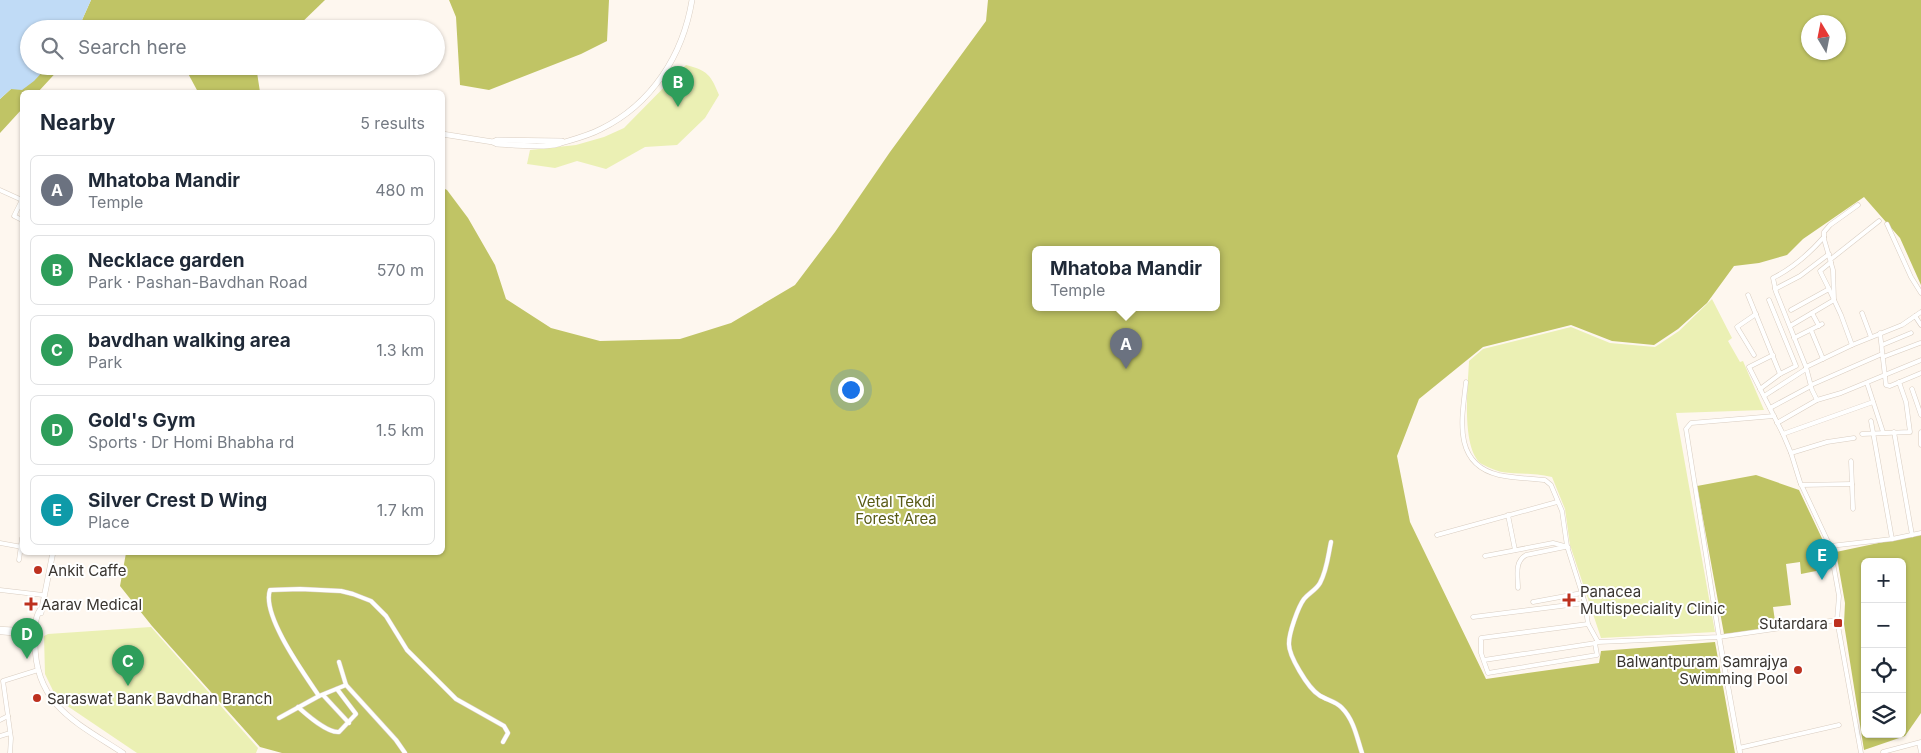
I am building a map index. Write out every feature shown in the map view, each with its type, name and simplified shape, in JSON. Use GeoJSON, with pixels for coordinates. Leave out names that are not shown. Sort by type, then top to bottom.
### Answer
{"type":"FeatureCollection","features":[{"type":"Feature","properties":{"kind":"main road"},"geometry":{"type":"LineString","coordinates":[[445,134],[493,142],[497,140],[562,142],[600,130],[632,109],[666,73],[678,49],[692,0]]}},
{"type":"Feature","properties":{"kind":"main road"},"geometry":{"type":"LineString","coordinates":[[52,555],[35,632],[38,670],[45,689],[55,705],[73,720],[123,753]]}},
{"type":"Feature","properties":{"kind":"street"},"geometry":{"type":"LineString","coordinates":[[0,190],[20,199]]}},
{"type":"Feature","properties":{"kind":"street"},"geometry":{"type":"LineString","coordinates":[[20,204],[14,216],[20,219]]}},
{"type":"Feature","properties":{"kind":"street"},"geometry":{"type":"LineString","coordinates":[[1834,300],[1834,280],[1824,232],[1830,225],[1858,205]]}},
{"type":"Feature","properties":{"kind":"street"},"geometry":{"type":"LineString","coordinates":[[1775,290],[1830,258],[1878,221]]}},
{"type":"Feature","properties":{"kind":"street"},"geometry":{"type":"LineString","coordinates":[[1887,224],[1911,277],[1921,293]]}},
{"type":"Feature","properties":{"kind":"street"},"geometry":{"type":"LineString","coordinates":[[1817,400],[1775,290],[1773,278],[1798,263],[1824,237]]}},
{"type":"Feature","properties":{"kind":"street"},"geometry":{"type":"LineString","coordinates":[[1830,258],[1820,270],[1852,345]]}},
{"type":"Feature","properties":{"kind":"street"},"geometry":{"type":"LineString","coordinates":[[1791,310],[1828,289]]}},
{"type":"Feature","properties":{"kind":"street"},"geometry":{"type":"LineString","coordinates":[[1748,295],[1780,374]]}},
{"type":"Feature","properties":{"kind":"street"},"geometry":{"type":"LineString","coordinates":[[1760,389],[1780,374],[1796,366],[1768,300]]}},
{"type":"Feature","properties":{"kind":"street"},"geometry":{"type":"LineString","coordinates":[[1790,326],[1834,300]]}},
{"type":"Feature","properties":{"kind":"street"},"geometry":{"type":"LineString","coordinates":[[1764,396],[1806,368],[1852,345],[1902,325],[1921,312]]}},
{"type":"Feature","properties":{"kind":"street"},"geometry":{"type":"LineString","coordinates":[[1794,338],[1821,325],[1812,313]]}},
{"type":"Feature","properties":{"kind":"street"},"geometry":{"type":"LineString","coordinates":[[1862,313],[1871,337]]}},
{"type":"Feature","properties":{"kind":"street"},"geometry":{"type":"LineString","coordinates":[[1754,355],[1737,327],[1756,314]]}},
{"type":"Feature","properties":{"kind":"street"},"geometry":{"type":"LineString","coordinates":[[1915,316],[1921,324]]}},
{"type":"Feature","properties":{"kind":"street"},"geometry":{"type":"LineString","coordinates":[[1811,330],[1823,359]]}},
{"type":"Feature","properties":{"kind":"street"},"geometry":{"type":"LineString","coordinates":[[1880,333],[1887,386],[1921,373]]}},
{"type":"Feature","properties":{"kind":"street"},"geometry":{"type":"LineString","coordinates":[[1882,345],[1911,333]]}},
{"type":"Feature","properties":{"kind":"street"},"geometry":{"type":"LineString","coordinates":[[1770,408],[1811,385],[1883,356],[1920,344]]}},
{"type":"Feature","properties":{"kind":"street"},"geometry":{"type":"LineString","coordinates":[[1772,355],[1749,367],[1783,434],[1801,485],[1830,546],[1839,596],[1838,620],[1860,753]]}},
{"type":"Feature","properties":{"kind":"street"},"geometry":{"type":"LineString","coordinates":[[1777,423],[1817,400],[1866,383],[1921,360]]}},
{"type":"Feature","properties":{"kind":"street"},"geometry":{"type":"LineString","coordinates":[[1466,382],[1462,420],[1463,434],[1465,446],[1472,460],[1477,465],[1498,475],[1548,482],[1562,511],[1568,547],[1585,603],[1588,624],[1597,642],[1597,655],[1488,673],[1481,653],[1481,638],[1588,624]]}},
{"type":"Feature","properties":{"kind":"street"},"geometry":{"type":"LineString","coordinates":[[1899,382],[1906,402],[1911,430]]}},
{"type":"Feature","properties":{"kind":"street"},"geometry":{"type":"LineString","coordinates":[[1866,383],[1883,432]]}},
{"type":"Feature","properties":{"kind":"street"},"geometry":{"type":"LineString","coordinates":[[1912,389],[1921,415]]}},
{"type":"Feature","properties":{"kind":"street"},"geometry":{"type":"LineString","coordinates":[[1783,434],[1873,402]]}},
{"type":"Feature","properties":{"kind":"street"},"geometry":{"type":"LineString","coordinates":[[1774,416],[1691,423],[1686,429],[1739,750],[1840,725]]}},
{"type":"Feature","properties":{"kind":"street"},"geometry":{"type":"LineString","coordinates":[[1871,421],[1892,539]]}},
{"type":"Feature","properties":{"kind":"street"},"geometry":{"type":"LineString","coordinates":[[1862,434],[1874,432],[1908,433],[1911,430],[1921,432],[1921,445]]}},
{"type":"Feature","properties":{"kind":"street"},"geometry":{"type":"LineString","coordinates":[[1894,432],[1912,535]]}},
{"type":"Feature","properties":{"kind":"street"},"geometry":{"type":"LineString","coordinates":[[1791,453],[1827,442],[1854,438]]}},
{"type":"Feature","properties":{"kind":"street"},"geometry":{"type":"LineString","coordinates":[[1851,461],[1853,509]]}},
{"type":"Feature","properties":{"kind":"street"},"geometry":{"type":"LineString","coordinates":[[1801,485],[1852,484]]}},
{"type":"Feature","properties":{"kind":"street"},"geometry":{"type":"LineString","coordinates":[[1437,535],[1558,502]]}},
{"type":"Feature","properties":{"kind":"street"},"geometry":{"type":"LineString","coordinates":[[1508,515],[1515,550]]}},
{"type":"Feature","properties":{"kind":"street"},"geometry":{"type":"LineString","coordinates":[[1830,546],[1892,539],[1921,533]]}},
{"type":"Feature","properties":{"kind":"street"},"geometry":{"type":"LineString","coordinates":[[1331,542],[1326,570],[1320,583],[1304,600],[1296,616],[1289,643],[1293,659],[1308,683],[1319,695],[1342,707],[1351,719],[1362,753]]}},
{"type":"Feature","properties":{"kind":"street"},"geometry":{"type":"LineString","coordinates":[[0,543],[20,547]]}},
{"type":"Feature","properties":{"kind":"street"},"geometry":{"type":"LineString","coordinates":[[1485,556],[1553,543],[1568,547]]}},
{"type":"Feature","properties":{"kind":"street"},"geometry":{"type":"LineString","coordinates":[[1518,588],[1518,564],[1521,558],[1526,555],[1568,547]]}},
{"type":"Feature","properties":{"kind":"street"},"geometry":{"type":"LineString","coordinates":[[19,560],[20,555]]}},
{"type":"Feature","properties":{"kind":"street"},"geometry":{"type":"LineString","coordinates":[[0,590],[43,595]]}},
{"type":"Feature","properties":{"kind":"street"},"geometry":{"type":"LineString","coordinates":[[349,723],[321,696],[284,645],[271,609],[268,596],[270,590],[341,591],[371,602],[386,616],[407,650],[456,699],[504,726],[508,733],[503,742]]}},
{"type":"Feature","properties":{"kind":"street"},"geometry":{"type":"LineString","coordinates":[[1533,602],[1582,593]]}},
{"type":"Feature","properties":{"kind":"street"},"geometry":{"type":"LineString","coordinates":[[1473,618],[1585,603]]}},
{"type":"Feature","properties":{"kind":"street"},"geometry":{"type":"LineString","coordinates":[[1484,660],[1597,642],[1719,637],[1838,620]]}},
{"type":"Feature","properties":{"kind":"street"},"geometry":{"type":"LineString","coordinates":[[0,631],[35,632]]}},
{"type":"Feature","properties":{"kind":"street"},"geometry":{"type":"LineString","coordinates":[[339,662],[346,685],[396,740],[405,753]]}},
{"type":"Feature","properties":{"kind":"street"},"geometry":{"type":"LineString","coordinates":[[10,753],[10,733],[3,681],[38,670]]}},
{"type":"Feature","properties":{"kind":"street"},"geometry":{"type":"LineString","coordinates":[[279,718],[346,685]]}},
{"type":"Feature","properties":{"kind":"street"},"geometry":{"type":"LineString","coordinates":[[298,707],[335,733],[339,732],[356,716],[355,711],[336,689]]}},
{"type":"Feature","properties":{"kind":"street"},"geometry":{"type":"LineString","coordinates":[[0,705],[7,703]]}},
{"type":"Feature","properties":{"kind":"street"},"geometry":{"type":"LineString","coordinates":[[0,720],[8,716]]}},
{"type":"Feature","properties":{"kind":"street"},"geometry":{"type":"LineString","coordinates":[[0,736],[10,733]]}},
{"type":"Feature","properties":{"kind":"street"},"geometry":{"type":"LineString","coordinates":[[1882,752],[1920,743],[1921,752]]}},
{"type":"Feature","properties":{"kind":"street"},"geometry":{"type":"LineString","coordinates":[[1905,746],[1907,753]]}},
{"type":"Feature","properties":{"kind":"green space"},"geometry":{"type":"Polygon","coordinates":[[[91,0],[325,0],[304,20],[82,20],[91,0]]]}},
{"type":"Feature","properties":{"kind":"green space"},"geometry":{"type":"Polygon","coordinates":[[[449,0],[609,0],[607,41],[581,54],[489,90],[460,85],[456,17],[449,0]]]}},
{"type":"Feature","properties":{"kind":"green space","name":"Vetal Tekdi Forest Area"},"geometry":{"type":"Polygon","coordinates":[[[988,0],[1921,0],[1921,285],[1900,238],[1864,197],[1803,239],[1787,255],[1759,263],[1734,266],[1707,303],[1678,329],[1654,345],[1612,341],[1571,325],[1483,347],[1419,399],[1397,456],[1410,522],[1486,679],[1599,663],[1601,651],[1715,642],[1735,753],[282,753],[260,747],[152,626],[120,586],[126,555],[445,555],[445,189],[468,218],[495,265],[506,299],[551,328],[600,341],[680,339],[731,323],[795,285],[835,232],[890,152],[986,21],[988,0]]]}},
{"type":"Feature","properties":{"kind":"green space"},"geometry":{"type":"Polygon","coordinates":[[[686,65],[704,71],[711,78],[719,95],[705,118],[677,145],[645,147],[606,169],[577,161],[555,168],[527,164],[530,150],[576,145],[604,137],[624,128],[686,65]]]}},
{"type":"Feature","properties":{"kind":"green space"},"geometry":{"type":"Polygon","coordinates":[[[36,75],[54,75],[40,90],[20,90],[20,111],[0,133],[0,99],[11,89],[36,75]]]}},
{"type":"Feature","properties":{"kind":"green space"},"geometry":{"type":"Polygon","coordinates":[[[189,75],[257,75],[260,90],[197,90],[189,75]]]}},
{"type":"Feature","properties":{"kind":"green space"},"geometry":{"type":"Polygon","coordinates":[[[1712,299],[1732,338],[1728,341],[1740,362],[1743,361],[1764,410],[1676,413],[1715,632],[1601,638],[1570,545],[1565,509],[1552,477],[1500,471],[1480,463],[1474,454],[1470,443],[1467,414],[1469,361],[1483,349],[1571,327],[1610,343],[1655,347],[1679,331],[1712,299]]]}},
{"type":"Feature","properties":{"kind":"green space"},"geometry":{"type":"Polygon","coordinates":[[[1756,475],[1799,490],[1828,551],[1831,568],[1801,574],[1800,562],[1786,564],[1791,605],[1773,607],[1776,628],[1724,634],[1697,486],[1756,475]]]}},
{"type":"Feature","properties":{"kind":"green space"},"geometry":{"type":"Polygon","coordinates":[[[1921,534],[1921,713],[1906,735],[1906,558],[1861,558],[1861,731],[1844,624],[1845,603],[1836,552],[1921,534]]]}},
{"type":"Feature","properties":{"kind":"green space"},"geometry":{"type":"Polygon","coordinates":[[[151,627],[258,748],[256,753],[137,753],[57,699],[45,674],[44,636],[48,634],[151,627]]]}},
{"type":"Feature","properties":{"kind":"green space"},"geometry":{"type":"Polygon","coordinates":[[[1862,738],[1899,738],[1864,750],[1862,738]]]}},
{"type":"Feature","properties":{"kind":"water"},"geometry":{"type":"Polygon","coordinates":[[[0,0],[91,0],[82,20],[20,20],[20,75],[40,75],[22,90],[11,89],[0,99],[0,0]]]}},
{"type":"Feature","properties":{"kind":"place","name":"Necklace garden"},"geometry":{"type":"Point","coordinates":[678,107]}},
{"type":"Feature","properties":{"kind":"place","name":"Mhatoba Mandir"},"geometry":{"type":"Point","coordinates":[1126,369]}},
{"type":"Feature","properties":{"kind":"place","name":"Ankit Caffe"},"geometry":{"type":"Point","coordinates":[38,570]}},
{"type":"Feature","properties":{"kind":"place","name":"Silver Crest D Wing"},"geometry":{"type":"Point","coordinates":[1822,580]}},
{"type":"Feature","properties":{"kind":"place","name":"Panacea Multispeciality Clinic"},"geometry":{"type":"Point","coordinates":[1569,600]}},
{"type":"Feature","properties":{"kind":"place","name":"Aarav Medical"},"geometry":{"type":"Point","coordinates":[31,604]}},
{"type":"Feature","properties":{"kind":"place","name":"Sutardara"},"geometry":{"type":"Point","coordinates":[1838,623]}},
{"type":"Feature","properties":{"kind":"place","name":"Gold's Gym"},"geometry":{"type":"Point","coordinates":[27,659]}},
{"type":"Feature","properties":{"kind":"place","name":"Balwantpuram Samrajya Swimming Pool"},"geometry":{"type":"Point","coordinates":[1798,670]}},
{"type":"Feature","properties":{"kind":"place","name":"bavdhan walking area"},"geometry":{"type":"Point","coordinates":[128,686]}},
{"type":"Feature","properties":{"kind":"place","name":"Saraswat Bank Bavdhan Branch"},"geometry":{"type":"Point","coordinates":[37,698]}}]}
